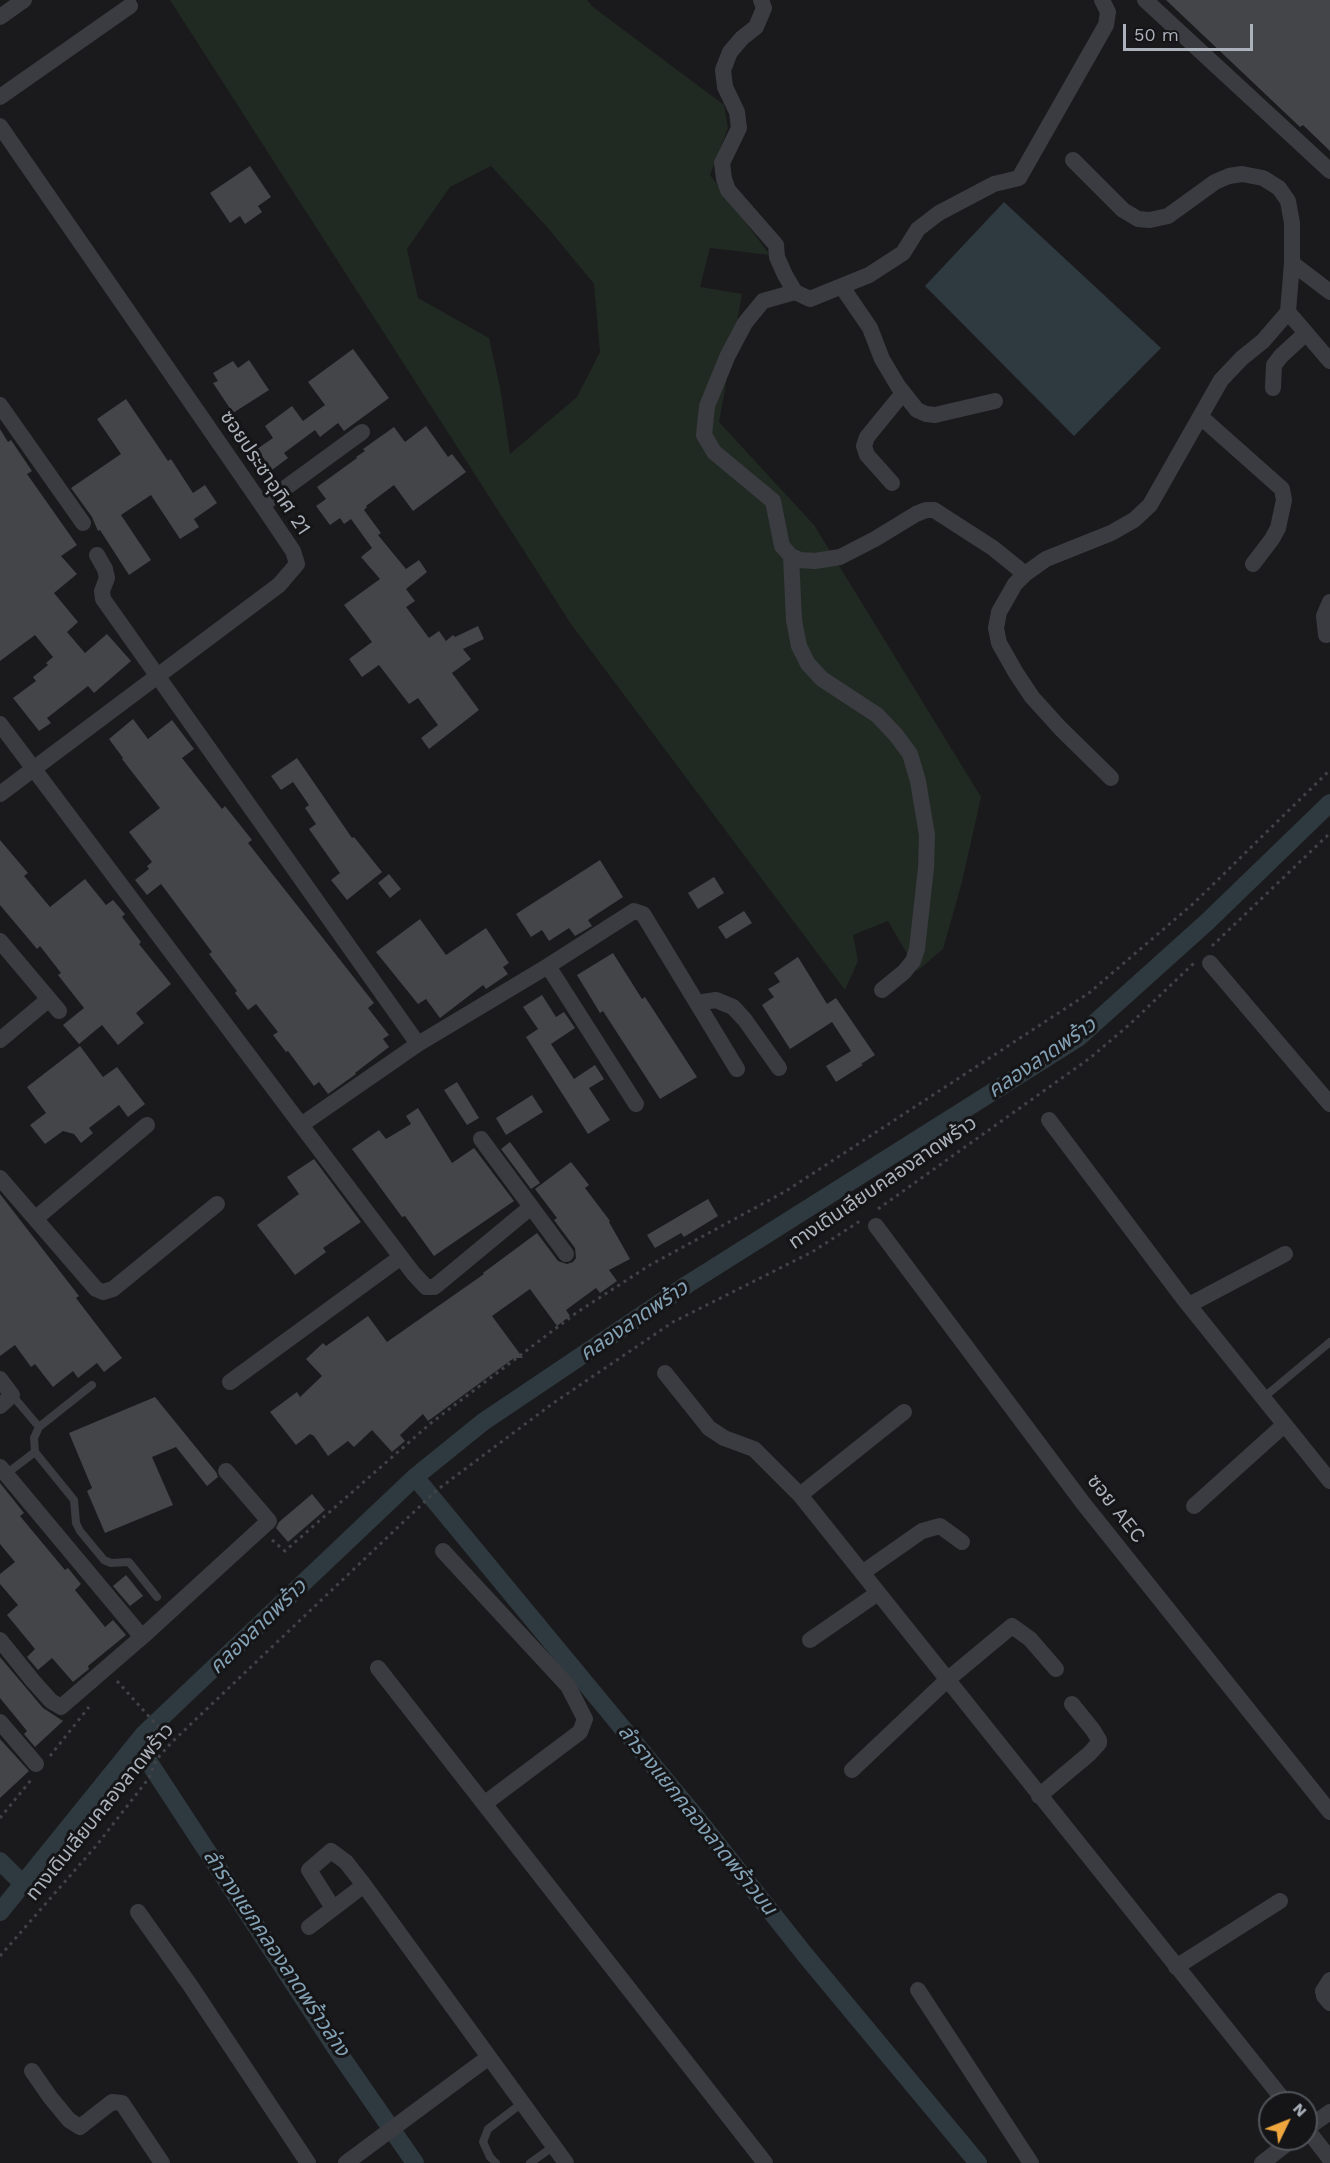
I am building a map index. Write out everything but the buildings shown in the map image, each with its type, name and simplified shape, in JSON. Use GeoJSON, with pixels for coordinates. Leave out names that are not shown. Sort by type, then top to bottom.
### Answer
{"type":"FeatureCollection","features":[{"type":"Feature","properties":{"kind":"street"},"geometry":{"type":"LineString","coordinates":[[0,17],[24,0]]}},
{"type":"Feature","properties":{"kind":"street"},"geometry":{"type":"LineString","coordinates":[[761,0],[764,8],[756,27],[730,52],[723,70],[725,87],[737,112],[739,128],[722,163],[724,179],[728,190],[776,245],[777,256],[784,275],[795,292],[810,299],[869,275],[903,253],[918,229],[939,213],[994,184],[1019,178],[1106,25],[1108,12],[1102,0]]}},
{"type":"Feature","properties":{"kind":"street"},"geometry":{"type":"LineString","coordinates":[[1145,0],[1330,171]]}},
{"type":"Feature","properties":{"kind":"street"},"geometry":{"type":"LineString","coordinates":[[0,97],[130,6]]}},
{"type":"Feature","properties":{"kind":"street","name":"ซอยประชาอุทิศ 21"},"geometry":{"type":"LineString","coordinates":[[0,126],[262,505],[293,551],[297,564],[279,585],[0,794]]}},
{"type":"Feature","properties":{"kind":"street"},"geometry":{"type":"LineString","coordinates":[[1073,160],[1123,210],[1138,219],[1150,220],[1168,216],[1215,182],[1242,174],[1263,178],[1279,189],[1288,201],[1292,223],[1288,312],[1263,340],[1221,380],[1150,505],[1134,520],[1111,533],[1046,559],[1025,574],[1015,585],[999,612],[996,628],[999,644],[1032,697],[1060,728],[1112,778]]}},
{"type":"Feature","properties":{"kind":"street"},"geometry":{"type":"LineString","coordinates":[[1292,263],[1330,292]]}},
{"type":"Feature","properties":{"kind":"street"},"geometry":{"type":"LineString","coordinates":[[842,287],[870,328],[882,359],[903,393],[917,410],[935,416],[995,401]]}},
{"type":"Feature","properties":{"kind":"street"},"geometry":{"type":"LineString","coordinates":[[795,292],[763,301],[745,322],[728,355],[707,406],[704,435],[714,452],[773,501],[782,546],[791,556],[800,560],[815,561],[840,557],[926,510],[934,510],[993,548],[1025,574]]}},
{"type":"Feature","properties":{"kind":"street"},"geometry":{"type":"LineString","coordinates":[[1288,312],[1330,361]]}},
{"type":"Feature","properties":{"kind":"street"},"geometry":{"type":"LineString","coordinates":[[1273,388],[1274,365],[1306,333]]}},
{"type":"Feature","properties":{"kind":"street"},"geometry":{"type":"LineString","coordinates":[[892,483],[867,455],[864,446],[867,437],[903,393]]}},
{"type":"Feature","properties":{"kind":"street"},"geometry":{"type":"LineString","coordinates":[[0,405],[83,523]]}},
{"type":"Feature","properties":{"kind":"street"},"geometry":{"type":"LineString","coordinates":[[1201,417],[1282,489],[1284,500],[1278,528],[1253,564]]}},
{"type":"Feature","properties":{"kind":"street"},"geometry":{"type":"LineString","coordinates":[[262,505],[362,432]]}},
{"type":"Feature","properties":{"kind":"street"},"geometry":{"type":"LineString","coordinates":[[97,555],[107,578],[102,591],[103,599],[418,1044]]}},
{"type":"Feature","properties":{"kind":"street"},"geometry":{"type":"LineString","coordinates":[[791,556],[794,620],[799,646],[808,664],[822,679],[877,715],[896,735],[910,754],[918,781],[927,835],[926,868],[916,949],[913,961],[904,972],[882,990]]}},
{"type":"Feature","properties":{"kind":"street"},"geometry":{"type":"LineString","coordinates":[[1326,635],[1324,616],[1330,602]]}},
{"type":"Feature","properties":{"kind":"street"},"geometry":{"type":"LineString","coordinates":[[0,724],[421,1283],[426,1287],[434,1287],[531,1207]]}},
{"type":"Feature","properties":{"kind":"street"},"geometry":{"type":"LineString","coordinates":[[301,1125],[418,1044],[548,966],[629,913],[639,911],[738,1069]]}},
{"type":"Feature","properties":{"kind":"street"},"geometry":{"type":"LineString","coordinates":[[0,941],[54,1005],[0,1040]]}},
{"type":"Feature","properties":{"kind":"street"},"geometry":{"type":"LineString","coordinates":[[1204,959],[1330,1104]]}},
{"type":"Feature","properties":{"kind":"street"},"geometry":{"type":"LineString","coordinates":[[548,966],[636,1104]]}},
{"type":"Feature","properties":{"kind":"street"},"geometry":{"type":"LineString","coordinates":[[697,1003],[716,1000],[733,1007],[779,1068]]}},
{"type":"Feature","properties":{"kind":"street"},"geometry":{"type":"LineString","coordinates":[[1049,1120],[1189,1305],[1330,1480]]}},
{"type":"Feature","properties":{"kind":"street"},"geometry":{"type":"LineString","coordinates":[[36,1218],[147,1125]]}},
{"type":"Feature","properties":{"kind":"street"},"geometry":{"type":"LineString","coordinates":[[481,1139],[566,1254]]}},
{"type":"Feature","properties":{"kind":"street"},"geometry":{"type":"LineString","coordinates":[[0,1178],[96,1289],[107,1292],[217,1204]]}},
{"type":"Feature","properties":{"kind":"street","name":"ซอย AEC"},"geometry":{"type":"LineString","coordinates":[[874,1217],[1083,1503],[1330,1812]]}},
{"type":"Feature","properties":{"kind":"street"},"geometry":{"type":"LineString","coordinates":[[1189,1305],[1285,1254]]}},
{"type":"Feature","properties":{"kind":"street"},"geometry":{"type":"LineString","coordinates":[[231,1382],[401,1257]]}},
{"type":"Feature","properties":{"kind":"street"},"geometry":{"type":"LineString","coordinates":[[665,1373],[709,1428],[724,1438],[754,1449],[800,1495],[1276,2091]]}},
{"type":"Feature","properties":{"kind":"street"},"geometry":{"type":"LineString","coordinates":[[0,1378],[6,1400]]}},
{"type":"Feature","properties":{"kind":"street"},"geometry":{"type":"LineString","coordinates":[[800,1495],[904,1412]]}},
{"type":"Feature","properties":{"kind":"street"},"geometry":{"type":"LineString","coordinates":[[1194,1506],[1284,1425]]}},
{"type":"Feature","properties":{"kind":"street"},"geometry":{"type":"LineString","coordinates":[[3,1470],[142,1637]]}},
{"type":"Feature","properties":{"kind":"street"},"geometry":{"type":"LineString","coordinates":[[0,1640],[51,1701],[61,1707],[142,1637],[268,1521],[226,1471]]}},
{"type":"Feature","properties":{"kind":"street"},"geometry":{"type":"LineString","coordinates":[[862,1573],[922,1532],[940,1526],[962,1542]]}},
{"type":"Feature","properties":{"kind":"street"},"geometry":{"type":"LineString","coordinates":[[443,1551],[568,1686],[585,1719],[580,1732],[484,1804]]}},
{"type":"Feature","properties":{"kind":"street"},"geometry":{"type":"LineString","coordinates":[[810,1640],[878,1593]]}},
{"type":"Feature","properties":{"kind":"street"},"geometry":{"type":"LineString","coordinates":[[852,1770],[947,1680],[1012,1626],[1030,1639],[1056,1669]]}},
{"type":"Feature","properties":{"kind":"street"},"geometry":{"type":"LineString","coordinates":[[378,1668],[765,2163]]}},
{"type":"Feature","properties":{"kind":"street"},"geometry":{"type":"LineString","coordinates":[[1039,1796],[1099,1743],[1093,1730],[1072,1704]]}},
{"type":"Feature","properties":{"kind":"street"},"geometry":{"type":"LineString","coordinates":[[0,1722],[40,1765]]}},
{"type":"Feature","properties":{"kind":"street"},"geometry":{"type":"LineString","coordinates":[[333,1908],[309,1872],[327,1851],[333,1851],[346,1862],[364,1885],[566,2163]]}},
{"type":"Feature","properties":{"kind":"street"},"geometry":{"type":"LineString","coordinates":[[309,1927],[364,1885]]}},
{"type":"Feature","properties":{"kind":"street"},"geometry":{"type":"LineString","coordinates":[[1176,1967],[1280,1901]]}},
{"type":"Feature","properties":{"kind":"street"},"geometry":{"type":"LineString","coordinates":[[138,1912],[190,1985],[308,2163]]}},
{"type":"Feature","properties":{"kind":"street"},"geometry":{"type":"LineString","coordinates":[[1330,1980],[1323,1991],[1330,2003]]}},
{"type":"Feature","properties":{"kind":"street"},"geometry":{"type":"LineString","coordinates":[[918,1990],[1031,2163]]}},
{"type":"Feature","properties":{"kind":"street"},"geometry":{"type":"LineString","coordinates":[[346,2163],[489,2057]]}},
{"type":"Feature","properties":{"kind":"street"},"geometry":{"type":"LineString","coordinates":[[32,2071],[69,2120],[80,2127],[112,2102],[122,2103],[162,2163]]}},
{"type":"Feature","properties":{"kind":"street"},"geometry":{"type":"LineString","coordinates":[[1318,2144],[1330,2159]]}},
{"type":"Feature","properties":{"kind":"street"},"geometry":{"type":"LineString","coordinates":[[1262,2163],[1278,2151]]}},
{"type":"Feature","properties":{"kind":"lane"},"geometry":{"type":"LineString","coordinates":[[1263,1398],[1330,1342]]}},
{"type":"Feature","properties":{"kind":"lane"},"geometry":{"type":"LineString","coordinates":[[92,1386],[39,1427],[34,1438],[35,1452],[74,1500],[76,1523],[104,1560],[111,1563],[129,1562],[157,1597]]}},
{"type":"Feature","properties":{"kind":"lane"},"geometry":{"type":"LineString","coordinates":[[6,1400],[39,1427]]}},
{"type":"Feature","properties":{"kind":"lane"},"geometry":{"type":"LineString","coordinates":[[3,1470],[35,1452]]}},
{"type":"Feature","properties":{"kind":"lane"},"geometry":{"type":"LineString","coordinates":[[496,2163],[490,2157],[483,2142],[488,2129],[522,2103]]}},
{"type":"Feature","properties":{"kind":"lane"},"geometry":{"type":"LineString","coordinates":[[530,2163],[554,2146]]}},
{"type":"Feature","properties":{"kind":"path"},"geometry":{"type":"LineString","coordinates":[[266,1534],[285,1551],[431,1423],[576,1313],[650,1265],[786,1191],[1089,993],[1194,903],[1330,770]]}},
{"type":"Feature","properties":{"kind":"path","name":"ทางเดินเลียบคลองลาดพร้าว"},"geometry":{"type":"LineString","coordinates":[[0,1956],[96,1846],[149,1778],[156,1760],[172,1742],[437,1490],[552,1404],[673,1322],[812,1252],[874,1217],[1090,1058],[1204,959],[1330,833]]}},
{"type":"Feature","properties":{"kind":"path"},"geometry":{"type":"LineString","coordinates":[[113,1676],[172,1742]]}},
{"type":"Feature","properties":{"kind":"path"},"geometry":{"type":"LineString","coordinates":[[0,1818],[40,1765],[92,1703]]}},
{"type":"Feature","properties":{"kind":"shaded area"},"geometry":{"type":"Polygon","coordinates":[[[170,0],[587,0],[593,7],[724,105],[728,128],[710,175],[770,255],[710,248],[700,287],[742,294],[719,422],[814,525],[981,797],[962,882],[943,949],[917,971],[888,921],[853,935],[858,961],[845,990],[571,624],[170,0]],[[491,166],[450,187],[407,249],[418,298],[489,338],[500,387],[510,454],[577,397],[600,352],[594,284],[548,228],[491,166]]]}},
{"type":"Feature","properties":{"kind":"shaded area"},"geometry":{"type":"Polygon","coordinates":[[[1004,202],[1161,348],[1074,436],[925,286],[1004,202]]]}},
{"type":"Feature","properties":{"kind":"waterway","name":"คลองลาดพร้าว"},"geometry":{"type":"LineString","coordinates":[[0,1912],[144,1734],[415,1477],[483,1422],[688,1284],[1078,1038],[1207,922],[1330,803]]}},
{"type":"Feature","properties":{"kind":"waterway","name":"ลำรางแยกคลองลาดพร้าวบน"},"geometry":{"type":"LineString","coordinates":[[415,1477],[978,2163]]}},
{"type":"Feature","properties":{"kind":"waterway","name":"ลำรางแยกคลองลาดพร้าวล่าง"},"geometry":{"type":"LineString","coordinates":[[137,1744],[343,2059],[415,2163]]}},
{"type":"Feature","properties":{"kind":"waterway"},"geometry":{"type":"LineString","coordinates":[[0,1861],[23,1884]]}}]}
